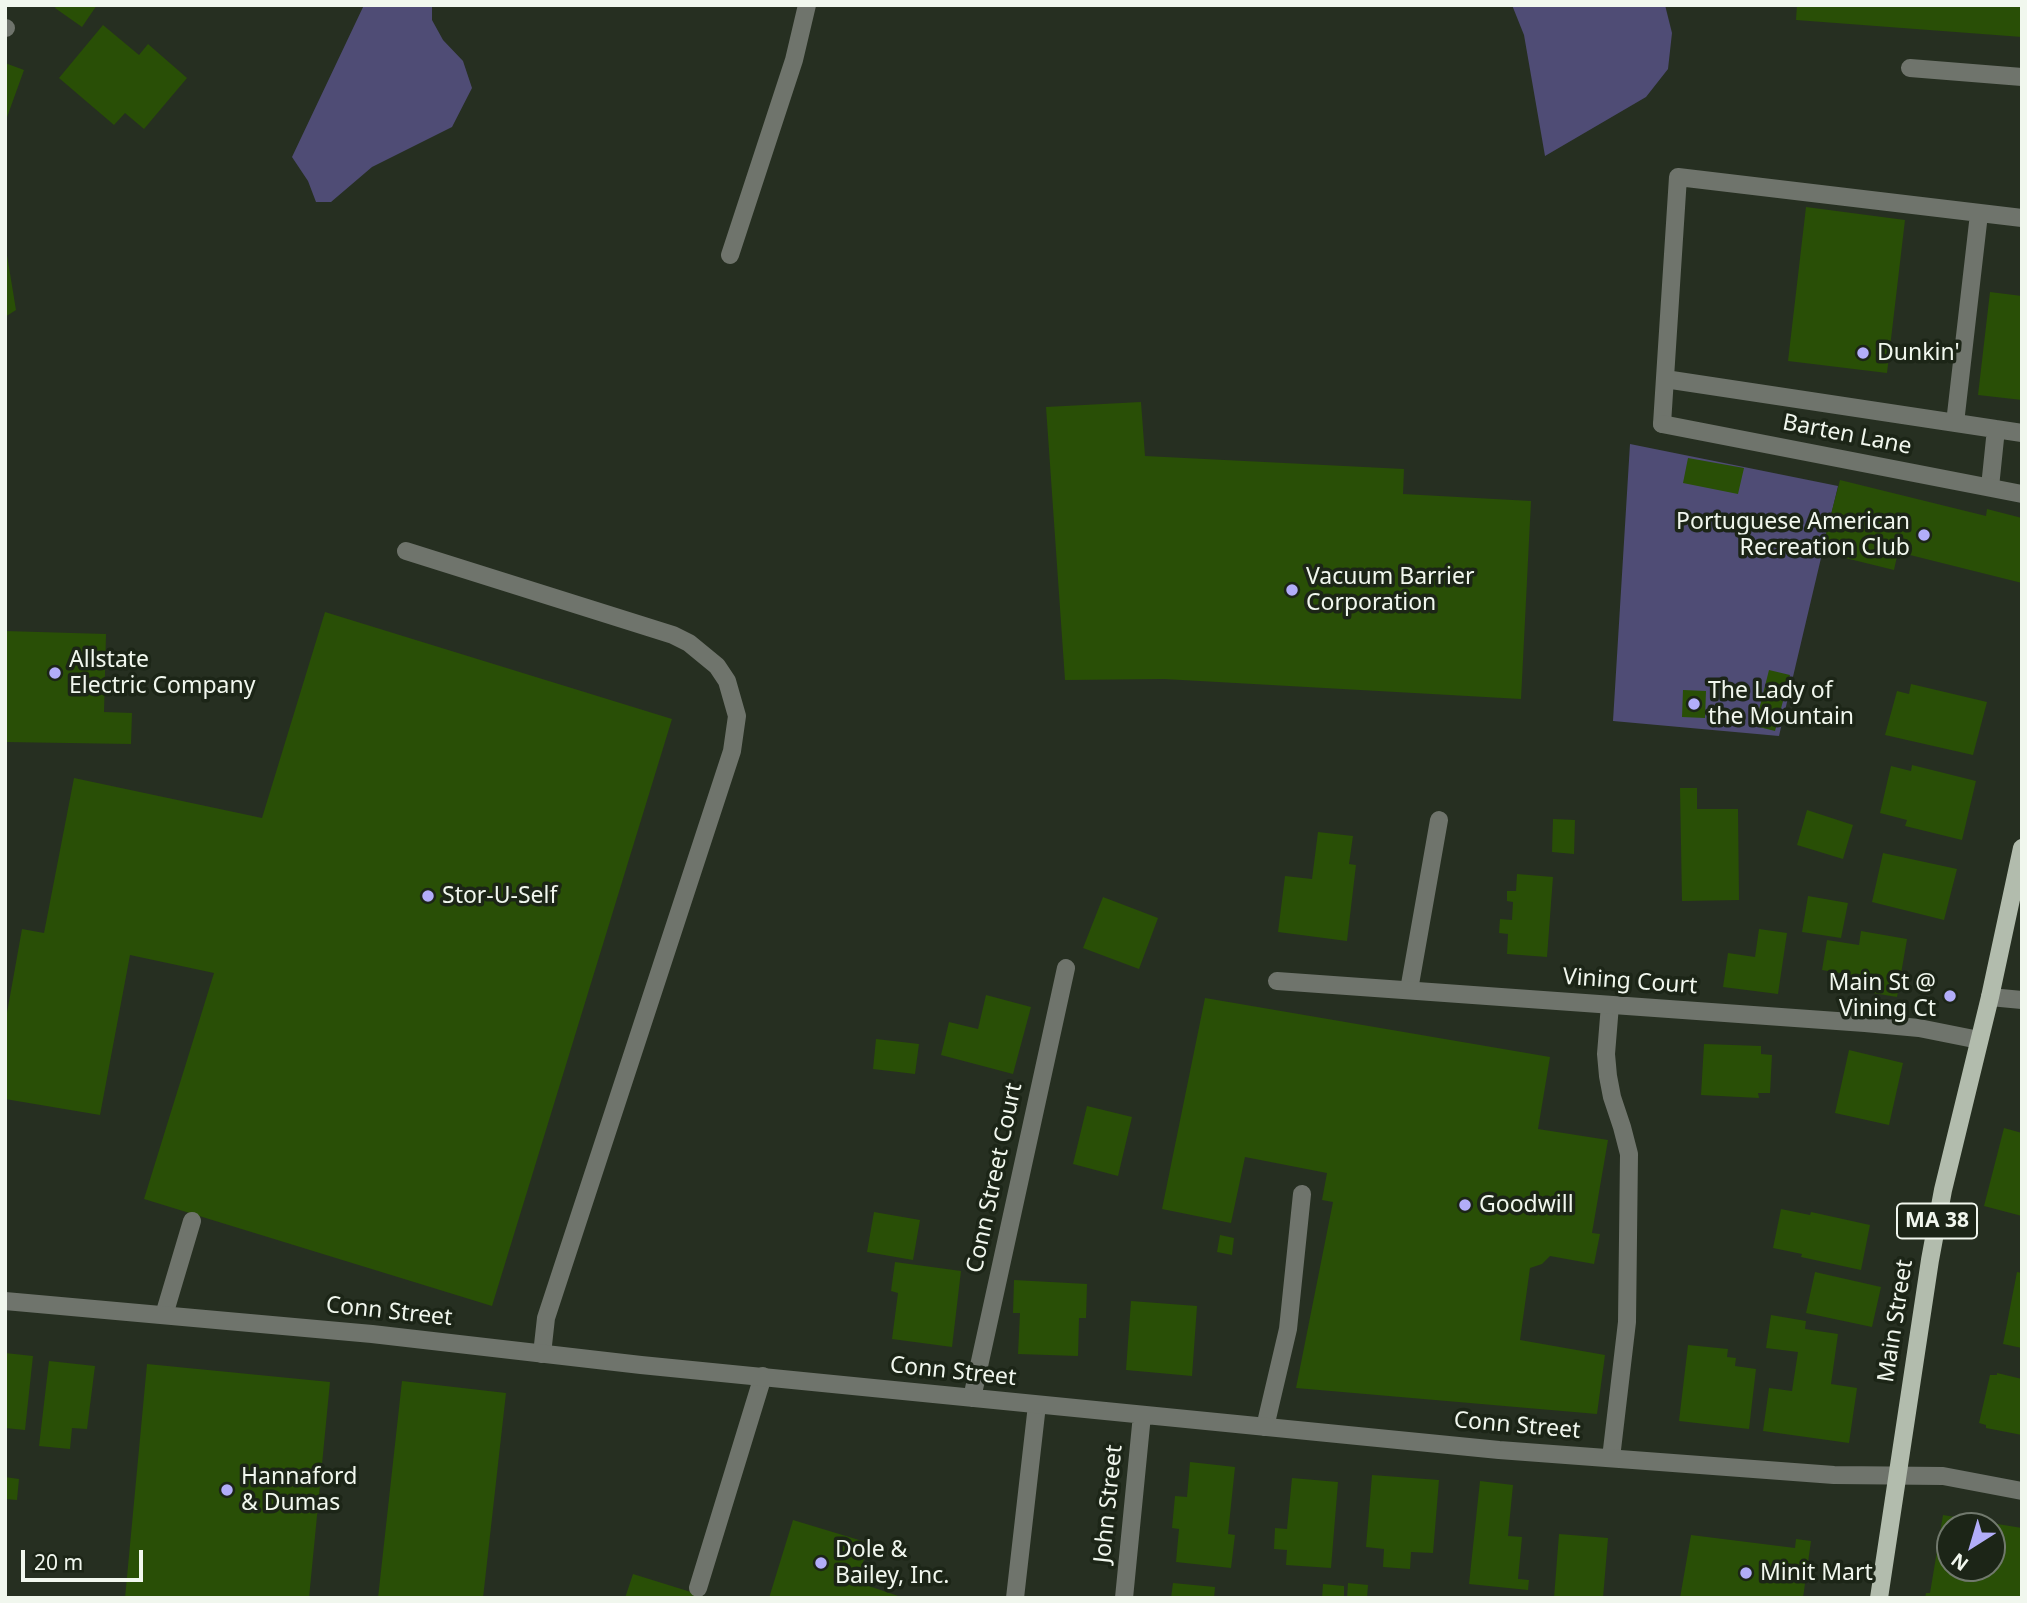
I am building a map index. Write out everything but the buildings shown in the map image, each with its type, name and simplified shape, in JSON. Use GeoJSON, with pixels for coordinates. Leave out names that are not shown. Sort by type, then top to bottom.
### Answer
{"type":"FeatureCollection","features":[{"type":"Feature","properties":{"kind":"main road","name":"Main Street"},"geometry":{"type":"LineString","coordinates":[[1879,1598],[1930,1260],[1952,1151],[1990,997],[2022,848]]}},
{"type":"Feature","properties":{"kind":"street"},"geometry":{"type":"LineString","coordinates":[[730,255],[794,60],[807,5]]}},
{"type":"Feature","properties":{"kind":"street"},"geometry":{"type":"LineString","coordinates":[[1910,68],[2022,77]]}},
{"type":"Feature","properties":{"kind":"street"},"geometry":{"type":"LineString","coordinates":[[2022,218],[1678,177],[1665,379],[2022,433]]}},
{"type":"Feature","properties":{"kind":"street"},"geometry":{"type":"LineString","coordinates":[[1955,423],[1979,214]]}},
{"type":"Feature","properties":{"kind":"street","name":"Barten Lane"},"geometry":{"type":"LineString","coordinates":[[1665,379],[1662,424],[2022,494]]}},
{"type":"Feature","properties":{"kind":"street"},"geometry":{"type":"LineString","coordinates":[[1990,487],[1996,429]]}},
{"type":"Feature","properties":{"kind":"street"},"geometry":{"type":"LineString","coordinates":[[406,551],[673,635],[690,643],[717,666],[727,681],[737,716],[732,751],[546,1318],[542,1354]]}},
{"type":"Feature","properties":{"kind":"street"},"geometry":{"type":"LineString","coordinates":[[1409,990],[1439,820]]}},
{"type":"Feature","properties":{"kind":"street","name":"Conn Street Court"},"geometry":{"type":"LineString","coordinates":[[972,1398],[1066,968]]}},
{"type":"Feature","properties":{"kind":"street","name":"Vining Court"},"geometry":{"type":"LineString","coordinates":[[1277,981],[1865,1023],[1919,1028],[1979,1040]]}},
{"type":"Feature","properties":{"kind":"street"},"geometry":{"type":"LineString","coordinates":[[1990,997],[2022,1000]]}},
{"type":"Feature","properties":{"kind":"street"},"geometry":{"type":"LineString","coordinates":[[1610,1005],[1606,1054],[1608,1076],[1629,1154],[1627,1321],[1611,1458]]}},
{"type":"Feature","properties":{"kind":"street"},"geometry":{"type":"LineString","coordinates":[[1265,1427],[1288,1329],[1302,1194]]}},
{"type":"Feature","properties":{"kind":"street"},"geometry":{"type":"LineString","coordinates":[[164,1315],[192,1221]]}},
{"type":"Feature","properties":{"kind":"street","name":"Conn Street"},"geometry":{"type":"LineString","coordinates":[[5,1301],[372,1334],[542,1354],[1265,1427],[1833,1475],[1954,1477],[2022,1491]]}},
{"type":"Feature","properties":{"kind":"street"},"geometry":{"type":"LineString","coordinates":[[698,1588],[763,1376]]}},
{"type":"Feature","properties":{"kind":"street"},"geometry":{"type":"LineString","coordinates":[[1015,1598],[1037,1405]]}},
{"type":"Feature","properties":{"kind":"street","name":"John Street"},"geometry":{"type":"LineString","coordinates":[[1124,1598],[1142,1415]]}},
{"type":"Feature","properties":{"kind":"shaded area"},"geometry":{"type":"Polygon","coordinates":[[[364,5],[432,5],[432,20],[443,40],[463,61],[472,88],[452,127],[372,167],[331,202],[316,202],[308,181],[292,157],[364,5]]]}},
{"type":"Feature","properties":{"kind":"shaded area"},"geometry":{"type":"Polygon","coordinates":[[[1512,5],[1665,5],[1672,33],[1668,69],[1646,97],[1545,156],[1524,35],[1512,5]]]}},
{"type":"Feature","properties":{"kind":"shaded area"},"geometry":{"type":"Polygon","coordinates":[[[1630,444],[1838,486],[1779,736],[1613,721],[1630,444]]]}},
{"type":"Feature","properties":{"kind":"place","name":"Dunkin'"},"geometry":{"type":"Point","coordinates":[1863,353]}},
{"type":"Feature","properties":{"kind":"place","name":"Portuguese American Recreation Club"},"geometry":{"type":"Point","coordinates":[1924,535]}},
{"type":"Feature","properties":{"kind":"place","name":"Vacuum Barrier Corporation"},"geometry":{"type":"Point","coordinates":[1292,590]}},
{"type":"Feature","properties":{"kind":"place","name":"Allstate Electric Company"},"geometry":{"type":"Point","coordinates":[55,673]}},
{"type":"Feature","properties":{"kind":"place","name":"The Lady of the Mountain"},"geometry":{"type":"Point","coordinates":[1694,704]}},
{"type":"Feature","properties":{"kind":"place","name":"Stor-U-Self"},"geometry":{"type":"Point","coordinates":[428,896]}},
{"type":"Feature","properties":{"kind":"place","name":"Main St @ Vining Ct"},"geometry":{"type":"Point","coordinates":[1950,996]}},
{"type":"Feature","properties":{"kind":"place","name":"Goodwill"},"geometry":{"type":"Point","coordinates":[1465,1205]}},
{"type":"Feature","properties":{"kind":"place","name":"Hannaford & Dumas"},"geometry":{"type":"Point","coordinates":[227,1490]}},
{"type":"Feature","properties":{"kind":"place","name":"Dole & Bailey, Inc."},"geometry":{"type":"Point","coordinates":[821,1563]}},
{"type":"Feature","properties":{"kind":"place","name":"Minit Mart"},"geometry":{"type":"Point","coordinates":[1746,1573]}}]}
